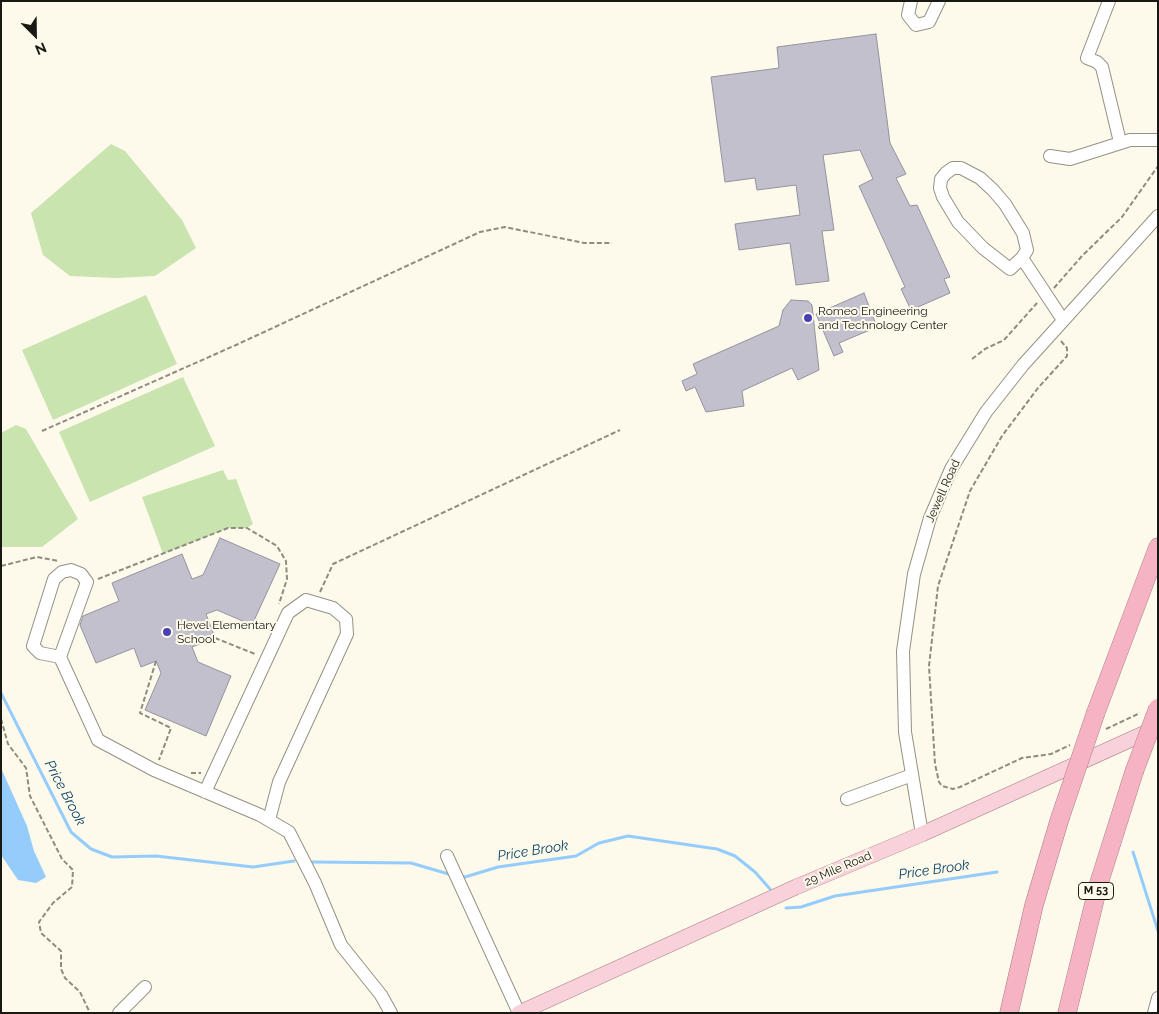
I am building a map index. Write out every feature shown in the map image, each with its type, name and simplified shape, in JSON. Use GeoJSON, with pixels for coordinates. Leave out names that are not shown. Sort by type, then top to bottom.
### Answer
{"type":"FeatureCollection","features":[{"type":"Feature","properties":{"kind":"highway"},"geometry":{"type":"LineString","coordinates":[[1009,1013],[1034,905],[1060,818],[1096,712],[1158,547]]}},
{"type":"Feature","properties":{"kind":"highway","name":"M 53"},"geometry":{"type":"LineString","coordinates":[[1067,1013],[1098,883],[1134,772],[1158,708]]}},
{"type":"Feature","properties":{"kind":"main road","name":"29 Mile Road"},"geometry":{"type":"LineString","coordinates":[[519,1013],[796,887],[922,834],[1158,728]]}},
{"type":"Feature","properties":{"kind":"street"},"geometry":{"type":"LineString","coordinates":[[911,1],[908,15],[916,25],[929,22],[939,1]]}},
{"type":"Feature","properties":{"kind":"street"},"geometry":{"type":"LineString","coordinates":[[1109,1],[1087,58],[1097,62],[1102,68],[1120,142]]}},
{"type":"Feature","properties":{"kind":"street"},"geometry":{"type":"LineString","coordinates":[[1050,156],[1082,157],[1120,142],[1158,140]]}},
{"type":"Feature","properties":{"kind":"street"},"geometry":{"type":"LineString","coordinates":[[961,168],[980,178],[993,190],[1005,204],[1023,232],[1027,250],[1022,258],[1010,269],[983,248],[958,222],[943,197],[940,188],[941,179],[946,173],[961,168]]}},
{"type":"Feature","properties":{"kind":"street","name":"Jewell Road"},"geometry":{"type":"LineString","coordinates":[[922,834],[903,702],[903,651],[910,592],[927,527],[951,469],[986,412],[1064,320],[1158,216]]}},
{"type":"Feature","properties":{"kind":"street"},"geometry":{"type":"LineString","coordinates":[[1022,258],[1064,320]]}},
{"type":"Feature","properties":{"kind":"street"},"geometry":{"type":"LineString","coordinates":[[60,657],[40,653],[33,646],[54,579],[62,572],[71,570],[81,574],[87,582],[60,657],[98,740],[154,770],[269,820],[289,832],[315,883],[341,945],[381,995],[391,1013]]}},
{"type":"Feature","properties":{"kind":"street"},"geometry":{"type":"LineString","coordinates":[[205,792],[288,612],[306,600],[332,608],[346,619],[346,634],[279,782],[269,820]]}},
{"type":"Feature","properties":{"kind":"street"},"geometry":{"type":"LineString","coordinates":[[847,799],[912,774]]}},
{"type":"Feature","properties":{"kind":"street"},"geometry":{"type":"LineString","coordinates":[[448,856],[454,875],[519,1013]]}},
{"type":"Feature","properties":{"kind":"street"},"geometry":{"type":"LineString","coordinates":[[120,1013],[144,987]]}},
{"type":"Feature","properties":{"kind":"street"},"geometry":{"type":"LineString","coordinates":[[1154,1013],[1158,998]]}},
{"type":"Feature","properties":{"kind":"path"},"geometry":{"type":"LineString","coordinates":[[972,359],[985,349],[1004,340],[1029,310],[1061,282],[1082,256],[1122,218],[1158,166]]}},
{"type":"Feature","properties":{"kind":"path"},"geometry":{"type":"LineString","coordinates":[[42,431],[236,345],[480,232],[505,227],[584,244],[612,243]]}},
{"type":"Feature","properties":{"kind":"path"},"geometry":{"type":"LineString","coordinates":[[1038,754],[1022,758],[985,773],[960,787],[953,789],[942,786],[937,775],[933,740],[930,643],[938,586],[970,491],[1008,428],[1067,356],[1067,348],[1060,340]]}},
{"type":"Feature","properties":{"kind":"path"},"geometry":{"type":"LineString","coordinates":[[315,603],[333,564],[620,430]]}},
{"type":"Feature","properties":{"kind":"path"},"geometry":{"type":"LineString","coordinates":[[94,574],[98,579],[228,528],[248,528],[277,546],[286,561],[287,579],[277,610]]}},
{"type":"Feature","properties":{"kind":"path"},"geometry":{"type":"LineString","coordinates":[[1,566],[37,556],[56,559],[64,564]]}},
{"type":"Feature","properties":{"kind":"path"},"geometry":{"type":"LineString","coordinates":[[215,638],[258,655]]}},
{"type":"Feature","properties":{"kind":"path"},"geometry":{"type":"LineString","coordinates":[[156,661],[140,713],[171,728],[159,760],[165,763]]}},
{"type":"Feature","properties":{"kind":"path"},"geometry":{"type":"LineString","coordinates":[[1,719],[8,744],[26,768],[30,796],[62,859],[73,870],[72,887],[53,903],[39,922],[41,933],[61,951],[60,969],[65,978],[80,992],[90,1013]]}},
{"type":"Feature","properties":{"kind":"path"},"geometry":{"type":"LineString","coordinates":[[185,771],[200,774],[205,770]]}},
{"type":"Feature","properties":{"kind":"green space"},"geometry":{"type":"Polygon","coordinates":[[[111,144],[125,151],[182,220],[196,248],[155,276],[116,278],[70,276],[43,255],[31,213],[111,144]]]}},
{"type":"Feature","properties":{"kind":"green space"},"geometry":{"type":"Polygon","coordinates":[[[146,295],[177,364],[53,420],[22,350],[146,295]]]}},
{"type":"Feature","properties":{"kind":"green space"},"geometry":{"type":"Polygon","coordinates":[[[183,377],[215,446],[90,502],[59,432],[183,377]]]}},
{"type":"Feature","properties":{"kind":"green space"},"geometry":{"type":"Polygon","coordinates":[[[16,425],[26,429],[78,519],[42,547],[1,547],[1,433],[16,425]]]}},
{"type":"Feature","properties":{"kind":"green space"},"geometry":{"type":"Polygon","coordinates":[[[223,470],[228,480],[236,479],[253,524],[247,528],[228,528],[163,554],[142,497],[223,470]]]}},
{"type":"Feature","properties":{"kind":"water"},"geometry":{"type":"Polygon","coordinates":[[[1,768],[27,826],[34,851],[46,877],[36,883],[18,880],[1,855],[1,768]]]}},
{"type":"Feature","properties":{"kind":"building"},"geometry":{"type":"Polygon","coordinates":[[[876,34],[890,143],[906,174],[896,178],[910,206],[917,205],[950,277],[944,279],[950,293],[911,310],[901,289],[905,287],[859,186],[873,179],[860,150],[823,155],[834,230],[822,231],[829,281],[796,285],[790,243],[739,250],[735,224],[800,215],[796,185],[757,190],[755,178],[725,182],[711,77],[779,68],[777,47],[876,34]]]}},
{"type":"Feature","properties":{"kind":"building"},"geometry":{"type":"Polygon","coordinates":[[[864,293],[877,327],[839,343],[843,352],[834,356],[816,314],[864,293]]]}},
{"type":"Feature","properties":{"kind":"building"},"geometry":{"type":"Polygon","coordinates":[[[791,300],[808,301],[812,305],[819,370],[798,380],[792,368],[742,391],[744,406],[706,412],[695,387],[686,391],[682,381],[697,374],[693,364],[779,326],[783,310],[791,300]]]}},
{"type":"Feature","properties":{"kind":"building"},"geometry":{"type":"Polygon","coordinates":[[[220,538],[280,564],[252,625],[217,610],[206,614],[215,638],[192,647],[198,662],[231,676],[206,736],[145,710],[161,673],[156,661],[141,667],[134,648],[96,663],[80,625],[83,616],[119,601],[112,583],[182,554],[192,579],[203,575],[220,538]]]}},
{"type":"Feature","properties":{"kind":"waterway","name":"Price Brook"},"geometry":{"type":"LineString","coordinates":[[1,693],[71,832],[91,849],[112,857],[156,856],[253,867],[294,861]]}},
{"type":"Feature","properties":{"kind":"waterway","name":"Price Brook"},"geometry":{"type":"LineString","coordinates":[[461,876],[465,877],[498,867],[576,856],[599,843],[628,836],[717,849],[735,856],[755,872],[770,889]]}},
{"type":"Feature","properties":{"kind":"waterway","name":"Price Brook"},"geometry":{"type":"LineString","coordinates":[[1133,852],[1158,931]]}},
{"type":"Feature","properties":{"kind":"waterway","name":"Price Brook"},"geometry":{"type":"LineString","coordinates":[[313,862],[411,863],[452,875]]}},
{"type":"Feature","properties":{"kind":"waterway","name":"Price Brook"},"geometry":{"type":"LineString","coordinates":[[786,908],[801,907],[835,896],[997,872]]}},
{"type":"Feature","properties":{"kind":"place","name":"Romeo Engineering and Technology Center"},"geometry":{"type":"Point","coordinates":[808,318]}},
{"type":"Feature","properties":{"kind":"place","name":"Hevel Elementary School"},"geometry":{"type":"Point","coordinates":[167,632]}}]}
